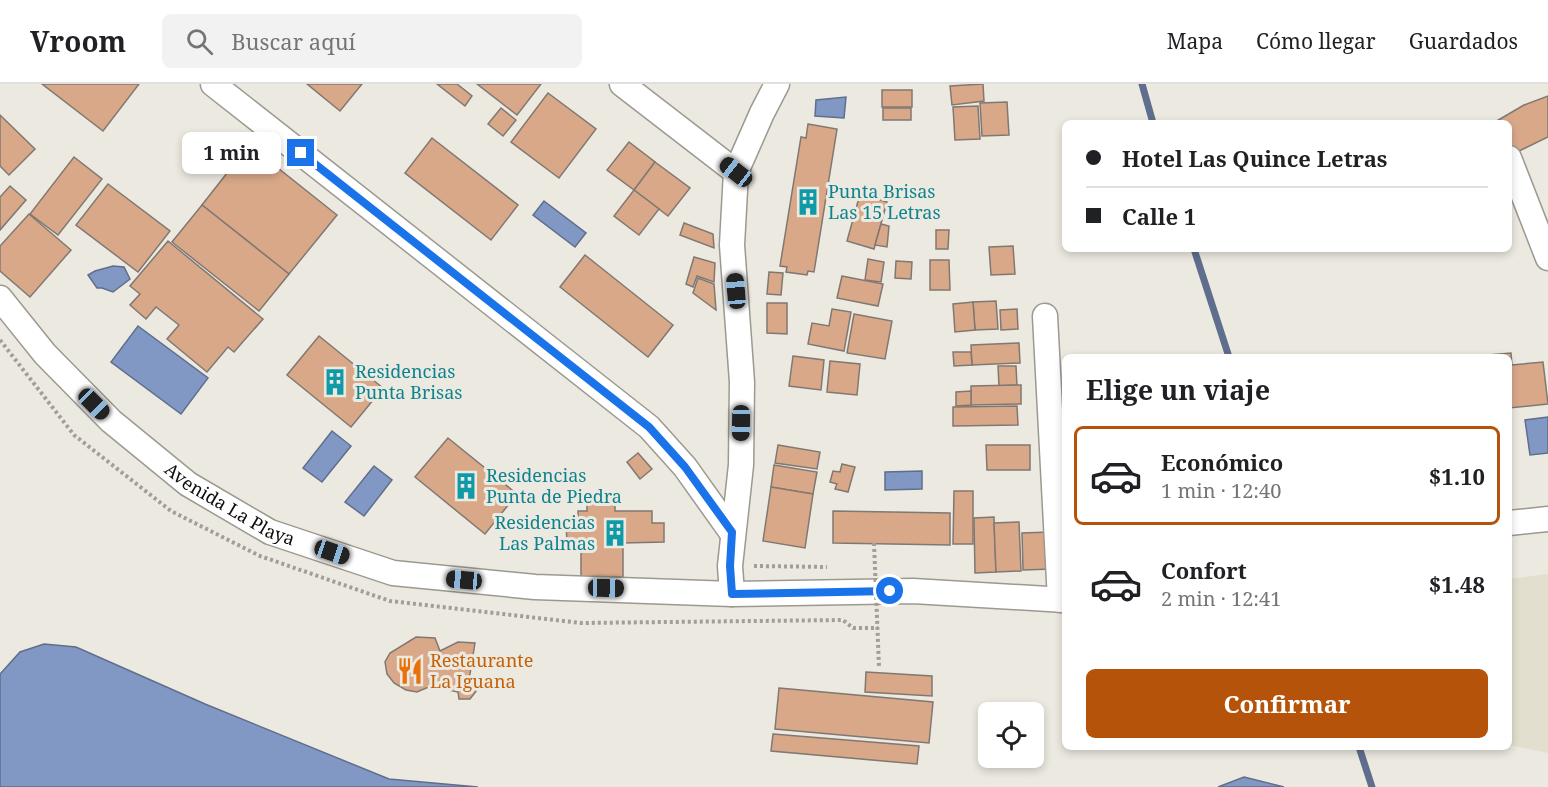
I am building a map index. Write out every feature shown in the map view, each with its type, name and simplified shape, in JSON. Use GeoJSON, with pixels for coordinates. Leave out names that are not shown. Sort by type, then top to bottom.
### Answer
{"type":"FeatureCollection","features":[{"type":"Feature","properties":{"kind":"street"},"geometry":{"type":"LineString","coordinates":[[213,84],[649,427],[685,467],[732,532]]}},
{"type":"Feature","properties":{"kind":"street"},"geometry":{"type":"LineString","coordinates":[[622,84],[736,172]]}},
{"type":"Feature","properties":{"kind":"street"},"geometry":{"type":"LineString","coordinates":[[732,594],[730,566],[741,465],[742,382],[732,245],[736,172],[777,84]]}},
{"type":"Feature","properties":{"kind":"street"},"geometry":{"type":"LineString","coordinates":[[1512,166],[1548,258]]}},
{"type":"Feature","properties":{"kind":"street","name":"Avenida La Playa"},"geometry":{"type":"LineString","coordinates":[[0,298],[45,354],[111,421],[188,484],[270,532],[393,573],[535,587],[732,594],[913,591],[1062,600]]}},
{"type":"Feature","properties":{"kind":"street"},"geometry":{"type":"LineString","coordinates":[[1045,316],[1062,600]]}},
{"type":"Feature","properties":{"kind":"street"},"geometry":{"type":"LineString","coordinates":[[1512,523],[1548,519]]}},
{"type":"Feature","properties":{"kind":"path"},"geometry":{"type":"LineString","coordinates":[[874,543],[879,667]]}},
{"type":"Feature","properties":{"kind":"path"},"geometry":{"type":"LineString","coordinates":[[730,566],[830,567]]}},
{"type":"Feature","properties":{"kind":"path"},"geometry":{"type":"LineString","coordinates":[[854,628],[878,628]]}},
{"type":"Feature","properties":{"kind":"shaded area"},"geometry":{"type":"Polygon","coordinates":[[[1548,574],[1548,753],[1512,746],[1512,579],[1548,574]]]}},
{"type":"Feature","properties":{"kind":"water"},"geometry":{"type":"Polygon","coordinates":[[[846,97],[844,118],[815,116],[816,100],[846,97]]]}},
{"type":"Feature","properties":{"kind":"water"},"geometry":{"type":"Polygon","coordinates":[[[544,201],[586,233],[575,247],[533,215],[544,201]]]}},
{"type":"Feature","properties":{"kind":"water"},"geometry":{"type":"Polygon","coordinates":[[[113,266],[124,267],[130,279],[113,292],[97,288],[88,275],[113,266]]]}},
{"type":"Feature","properties":{"kind":"water"},"geometry":{"type":"Polygon","coordinates":[[[138,326],[208,378],[181,414],[111,362],[138,326]]]}},
{"type":"Feature","properties":{"kind":"water"},"geometry":{"type":"Polygon","coordinates":[[[1548,417],[1548,453],[1530,455],[1525,420],[1548,417]]]}},
{"type":"Feature","properties":{"kind":"water"},"geometry":{"type":"Polygon","coordinates":[[[332,431],[351,446],[322,482],[303,468],[332,431]]]}},
{"type":"Feature","properties":{"kind":"water"},"geometry":{"type":"Polygon","coordinates":[[[374,466],[392,480],[364,516],[345,502],[374,466]]]}},
{"type":"Feature","properties":{"kind":"water"},"geometry":{"type":"Polygon","coordinates":[[[922,471],[922,489],[885,490],[885,472],[922,471]]]}},
{"type":"Feature","properties":{"kind":"water"},"geometry":{"type":"Polygon","coordinates":[[[44,644],[76,647],[205,704],[389,779],[478,787],[0,787],[0,674],[20,652],[44,644]]]}},
{"type":"Feature","properties":{"kind":"water"},"geometry":{"type":"Polygon","coordinates":[[[1244,777],[1284,787],[1218,787],[1244,777]]]}},
{"type":"Feature","properties":{"kind":"building"},"geometry":{"type":"Polygon","coordinates":[[[42,84],[139,84],[103,131],[42,84]]]}},
{"type":"Feature","properties":{"kind":"building"},"geometry":{"type":"Polygon","coordinates":[[[307,84],[362,84],[340,111],[307,84]]]}},
{"type":"Feature","properties":{"kind":"building"},"geometry":{"type":"Polygon","coordinates":[[[437,84],[457,84],[472,96],[465,106],[437,84]]]}},
{"type":"Feature","properties":{"kind":"building"},"geometry":{"type":"Polygon","coordinates":[[[477,84],[541,84],[517,115],[477,84]]]}},
{"type":"Feature","properties":{"kind":"building"},"geometry":{"type":"Polygon","coordinates":[[[983,84],[984,101],[952,105],[950,86],[983,84]]]}},
{"type":"Feature","properties":{"kind":"building"},"geometry":{"type":"Polygon","coordinates":[[[882,90],[912,90],[912,107],[882,107],[882,90]]]}},
{"type":"Feature","properties":{"kind":"building"},"geometry":{"type":"Polygon","coordinates":[[[548,93],[596,129],[559,178],[511,142],[548,93]]]}},
{"type":"Feature","properties":{"kind":"building"},"geometry":{"type":"Polygon","coordinates":[[[1548,96],[1548,137],[1515,153],[1512,148],[1512,120],[1498,120],[1524,105],[1548,96]]]}},
{"type":"Feature","properties":{"kind":"building"},"geometry":{"type":"Polygon","coordinates":[[[1007,102],[1009,135],[982,136],[980,103],[1007,102]]]}},
{"type":"Feature","properties":{"kind":"building"},"geometry":{"type":"Polygon","coordinates":[[[978,106],[980,139],[955,140],[953,107],[978,106]]]}},
{"type":"Feature","properties":{"kind":"building"},"geometry":{"type":"Polygon","coordinates":[[[501,108],[516,120],[503,136],[488,124],[501,108]]]}},
{"type":"Feature","properties":{"kind":"building"},"geometry":{"type":"Polygon","coordinates":[[[883,108],[911,108],[911,120],[883,120],[883,108]]]}},
{"type":"Feature","properties":{"kind":"building"},"geometry":{"type":"Polygon","coordinates":[[[0,115],[35,149],[9,175],[0,166],[0,115]]]}},
{"type":"Feature","properties":{"kind":"building","name":"Punta Brisas Las 15 Letras"},"geometry":{"type":"Polygon","coordinates":[[[808,124],[837,129],[814,272],[808,271],[807,275],[786,272],[787,267],[780,266],[801,137],[806,138],[808,124]]]}},
{"type":"Feature","properties":{"kind":"building"},"geometry":{"type":"Polygon","coordinates":[[[432,138],[518,205],[491,240],[405,173],[432,138]]]}},
{"type":"Feature","properties":{"kind":"building"},"geometry":{"type":"Polygon","coordinates":[[[629,142],[655,162],[634,190],[607,170],[629,142]]]}},
{"type":"Feature","properties":{"kind":"building"},"geometry":{"type":"Polygon","coordinates":[[[249,145],[337,215],[289,274],[202,205],[249,145]]]}},
{"type":"Feature","properties":{"kind":"building"},"geometry":{"type":"Polygon","coordinates":[[[74,157],[102,179],[58,235],[30,214],[74,157]]]}},
{"type":"Feature","properties":{"kind":"building"},"geometry":{"type":"Polygon","coordinates":[[[655,162],[690,188],[668,216],[634,190],[655,162]]]}},
{"type":"Feature","properties":{"kind":"building"},"geometry":{"type":"Polygon","coordinates":[[[108,184],[170,231],[138,272],[76,225],[108,184]]]}},
{"type":"Feature","properties":{"kind":"building"},"geometry":{"type":"Polygon","coordinates":[[[10,186],[26,200],[0,230],[0,197],[10,186]]]}},
{"type":"Feature","properties":{"kind":"building"},"geometry":{"type":"Polygon","coordinates":[[[634,190],[659,209],[639,235],[614,216],[634,190]]]}},
{"type":"Feature","properties":{"kind":"building"},"geometry":{"type":"Polygon","coordinates":[[[860,194],[887,202],[874,249],[847,241],[860,194]]]}},
{"type":"Feature","properties":{"kind":"building"},"geometry":{"type":"Polygon","coordinates":[[[202,205],[289,274],[259,311],[172,242],[202,205]]]}},
{"type":"Feature","properties":{"kind":"building"},"geometry":{"type":"Polygon","coordinates":[[[29,214],[71,250],[30,297],[0,271],[0,246],[29,214]]]}},
{"type":"Feature","properties":{"kind":"building"},"geometry":{"type":"Polygon","coordinates":[[[684,223],[713,234],[714,248],[680,235],[684,223]]]}},
{"type":"Feature","properties":{"kind":"building"},"geometry":{"type":"Polygon","coordinates":[[[881,224],[889,226],[887,247],[875,245],[881,224]]]}},
{"type":"Feature","properties":{"kind":"building"},"geometry":{"type":"Polygon","coordinates":[[[936,230],[949,230],[948,249],[936,249],[936,230]]]}},
{"type":"Feature","properties":{"kind":"building"},"geometry":{"type":"Polygon","coordinates":[[[168,241],[263,319],[234,352],[228,347],[207,372],[167,339],[179,325],[156,307],[146,319],[130,305],[140,294],[130,286],[168,241]]]}},
{"type":"Feature","properties":{"kind":"building"},"geometry":{"type":"Polygon","coordinates":[[[1013,246],[1015,274],[991,275],[989,247],[1013,246]]]}},
{"type":"Feature","properties":{"kind":"building"},"geometry":{"type":"Polygon","coordinates":[[[585,255],[673,325],[648,357],[560,287],[585,255]]]}},
{"type":"Feature","properties":{"kind":"building"},"geometry":{"type":"Polygon","coordinates":[[[694,257],[715,263],[714,282],[697,276],[693,287],[686,284],[694,257]]]}},
{"type":"Feature","properties":{"kind":"building"},"geometry":{"type":"Polygon","coordinates":[[[868,259],[884,262],[881,282],[865,280],[868,259]]]}},
{"type":"Feature","properties":{"kind":"building"},"geometry":{"type":"Polygon","coordinates":[[[930,260],[949,260],[950,290],[930,290],[930,260]]]}},
{"type":"Feature","properties":{"kind":"building"},"geometry":{"type":"Polygon","coordinates":[[[896,261],[912,262],[911,279],[895,278],[896,261]]]}},
{"type":"Feature","properties":{"kind":"building"},"geometry":{"type":"Polygon","coordinates":[[[769,272],[783,273],[781,295],[767,294],[769,272]]]}},
{"type":"Feature","properties":{"kind":"building"},"geometry":{"type":"Polygon","coordinates":[[[842,276],[883,284],[878,306],[837,298],[842,276]]]}},
{"type":"Feature","properties":{"kind":"building"},"geometry":{"type":"Polygon","coordinates":[[[698,278],[714,284],[716,310],[693,293],[698,278]]]}},
{"type":"Feature","properties":{"kind":"building"},"geometry":{"type":"Polygon","coordinates":[[[996,301],[998,329],[975,330],[973,302],[996,301]]]}},
{"type":"Feature","properties":{"kind":"building"},"geometry":{"type":"Polygon","coordinates":[[[973,302],[975,330],[955,332],[953,304],[973,302]]]}},
{"type":"Feature","properties":{"kind":"building"},"geometry":{"type":"Polygon","coordinates":[[[767,303],[787,303],[787,334],[767,333],[767,303]]]}},
{"type":"Feature","properties":{"kind":"building"},"geometry":{"type":"Polygon","coordinates":[[[832,309],[851,312],[844,351],[808,344],[812,323],[829,326],[832,309]]]}},
{"type":"Feature","properties":{"kind":"building"},"geometry":{"type":"Polygon","coordinates":[[[1017,309],[1018,329],[1001,330],[1000,310],[1017,309]]]}},
{"type":"Feature","properties":{"kind":"building"},"geometry":{"type":"Polygon","coordinates":[[[854,314],[892,321],[885,359],[847,353],[854,314]]]}},
{"type":"Feature","properties":{"kind":"building","name":"Residencias Punta Brisas"},"geometry":{"type":"Polygon","coordinates":[[[319,336],[383,388],[351,427],[287,375],[319,336]]]}},
{"type":"Feature","properties":{"kind":"building"},"geometry":{"type":"Polygon","coordinates":[[[1019,343],[1020,363],[972,365],[971,345],[1019,343]]]}},
{"type":"Feature","properties":{"kind":"building"},"geometry":{"type":"Polygon","coordinates":[[[953,352],[971,352],[972,365],[954,366],[953,352]]]}},
{"type":"Feature","properties":{"kind":"building"},"geometry":{"type":"Polygon","coordinates":[[[793,356],[824,360],[821,390],[789,386],[793,356]]]}},
{"type":"Feature","properties":{"kind":"building"},"geometry":{"type":"Polygon","coordinates":[[[830,361],[860,364],[857,395],[827,392],[830,361]]]}},
{"type":"Feature","properties":{"kind":"building"},"geometry":{"type":"Polygon","coordinates":[[[1543,362],[1548,404],[1512,408],[1512,365],[1543,362]]]}},
{"type":"Feature","properties":{"kind":"building"},"geometry":{"type":"Polygon","coordinates":[[[998,366],[1016,366],[1017,385],[999,386],[998,366]]]}},
{"type":"Feature","properties":{"kind":"building"},"geometry":{"type":"Polygon","coordinates":[[[1021,385],[1021,404],[971,405],[971,386],[1021,385]]]}},
{"type":"Feature","properties":{"kind":"building"},"geometry":{"type":"Polygon","coordinates":[[[971,391],[971,405],[956,406],[956,392],[971,391]]]}},
{"type":"Feature","properties":{"kind":"building"},"geometry":{"type":"Polygon","coordinates":[[[1017,406],[1018,425],[953,426],[953,407],[1017,406]]]}},
{"type":"Feature","properties":{"kind":"building","name":"Residencias Punta de Piedra"},"geometry":{"type":"Polygon","coordinates":[[[448,438],[517,494],[485,534],[415,477],[448,438]]]}},
{"type":"Feature","properties":{"kind":"building"},"geometry":{"type":"Polygon","coordinates":[[[778,445],[820,452],[817,469],[775,463],[778,445]]]}},
{"type":"Feature","properties":{"kind":"building"},"geometry":{"type":"Polygon","coordinates":[[[986,445],[1030,445],[1030,470],[987,470],[986,445]]]}},
{"type":"Feature","properties":{"kind":"building"},"geometry":{"type":"Polygon","coordinates":[[[638,453],[652,469],[640,479],[627,462],[638,453]]]}},
{"type":"Feature","properties":{"kind":"building"},"geometry":{"type":"Polygon","coordinates":[[[842,464],[855,467],[848,492],[835,489],[837,484],[830,482],[833,471],[840,472],[842,464]]]}},
{"type":"Feature","properties":{"kind":"building"},"geometry":{"type":"Polygon","coordinates":[[[774,465],[817,472],[813,494],[771,487],[774,465]]]}},
{"type":"Feature","properties":{"kind":"building"},"geometry":{"type":"Polygon","coordinates":[[[771,487],[813,494],[805,548],[763,541],[771,487]]]}},
{"type":"Feature","properties":{"kind":"building"},"geometry":{"type":"Polygon","coordinates":[[[954,491],[973,491],[973,544],[953,544],[954,491]]]}},
{"type":"Feature","properties":{"kind":"building","name":"Residencias Las Palmas"},"geometry":{"type":"Polygon","coordinates":[[[615,492],[615,511],[652,511],[652,523],[664,523],[664,542],[623,543],[623,577],[581,577],[581,542],[567,543],[566,523],[578,523],[578,511],[587,511],[587,493],[615,492]]]}},
{"type":"Feature","properties":{"kind":"building"},"geometry":{"type":"Polygon","coordinates":[[[833,511],[950,513],[950,545],[833,543],[833,511]]]}},
{"type":"Feature","properties":{"kind":"building"},"geometry":{"type":"Polygon","coordinates":[[[994,517],[996,572],[975,573],[974,518],[994,517]]]}},
{"type":"Feature","properties":{"kind":"building"},"geometry":{"type":"Polygon","coordinates":[[[1019,522],[1021,571],[996,572],[994,523],[1019,522]]]}},
{"type":"Feature","properties":{"kind":"building"},"geometry":{"type":"Polygon","coordinates":[[[1050,532],[1052,569],[1023,570],[1022,533],[1050,532]]]}},
{"type":"Feature","properties":{"kind":"building"},"geometry":{"type":"Polygon","coordinates":[[[416,637],[435,638],[440,651],[458,642],[475,643],[469,680],[477,680],[477,690],[470,699],[459,699],[458,692],[431,686],[417,692],[406,690],[394,683],[387,674],[385,662],[390,653],[416,637]]]}},
{"type":"Feature","properties":{"kind":"building"},"geometry":{"type":"Polygon","coordinates":[[[866,672],[932,676],[932,696],[865,692],[866,672]]]}},
{"type":"Feature","properties":{"kind":"building"},"geometry":{"type":"Polygon","coordinates":[[[779,688],[933,702],[929,743],[775,729],[779,688]]]}},
{"type":"Feature","properties":{"kind":"building"},"geometry":{"type":"Polygon","coordinates":[[[773,734],[919,746],[917,764],[771,751],[773,734]]]}},
{"type":"Feature","properties":{"kind":"waterway"},"geometry":{"type":"LineString","coordinates":[[1142,84],[1152,120]]}},
{"type":"Feature","properties":{"kind":"waterway"},"geometry":{"type":"LineString","coordinates":[[1195,252],[1228,354]]}},
{"type":"Feature","properties":{"kind":"waterway"},"geometry":{"type":"LineString","coordinates":[[1360,750],[1372,787]]}},
{"type":"Feature","properties":{"kind":"place","name":"Punta Brisas Las 15 Letras"},"geometry":{"type":"Point","coordinates":[808,202]}},
{"type":"Feature","properties":{"kind":"place","name":"Residencias Punta Brisas"},"geometry":{"type":"Point","coordinates":[335,382]}},
{"type":"Feature","properties":{"kind":"place","name":"Residencias Punta de Piedra"},"geometry":{"type":"Point","coordinates":[466,486]}},
{"type":"Feature","properties":{"kind":"place","name":"Residencias Las Palmas"},"geometry":{"type":"Point","coordinates":[615,533]}},
{"type":"Feature","properties":{"kind":"place","name":"Restaurante La Iguana"},"geometry":{"type":"Point","coordinates":[410,671]}},
{"type":"Feature","properties":{"kind":"route"},"geometry":{"type":"LineString","coordinates":[[301,153],[649,427],[685,467],[732,532],[730,566],[732,594],[890,591]]}}]}
